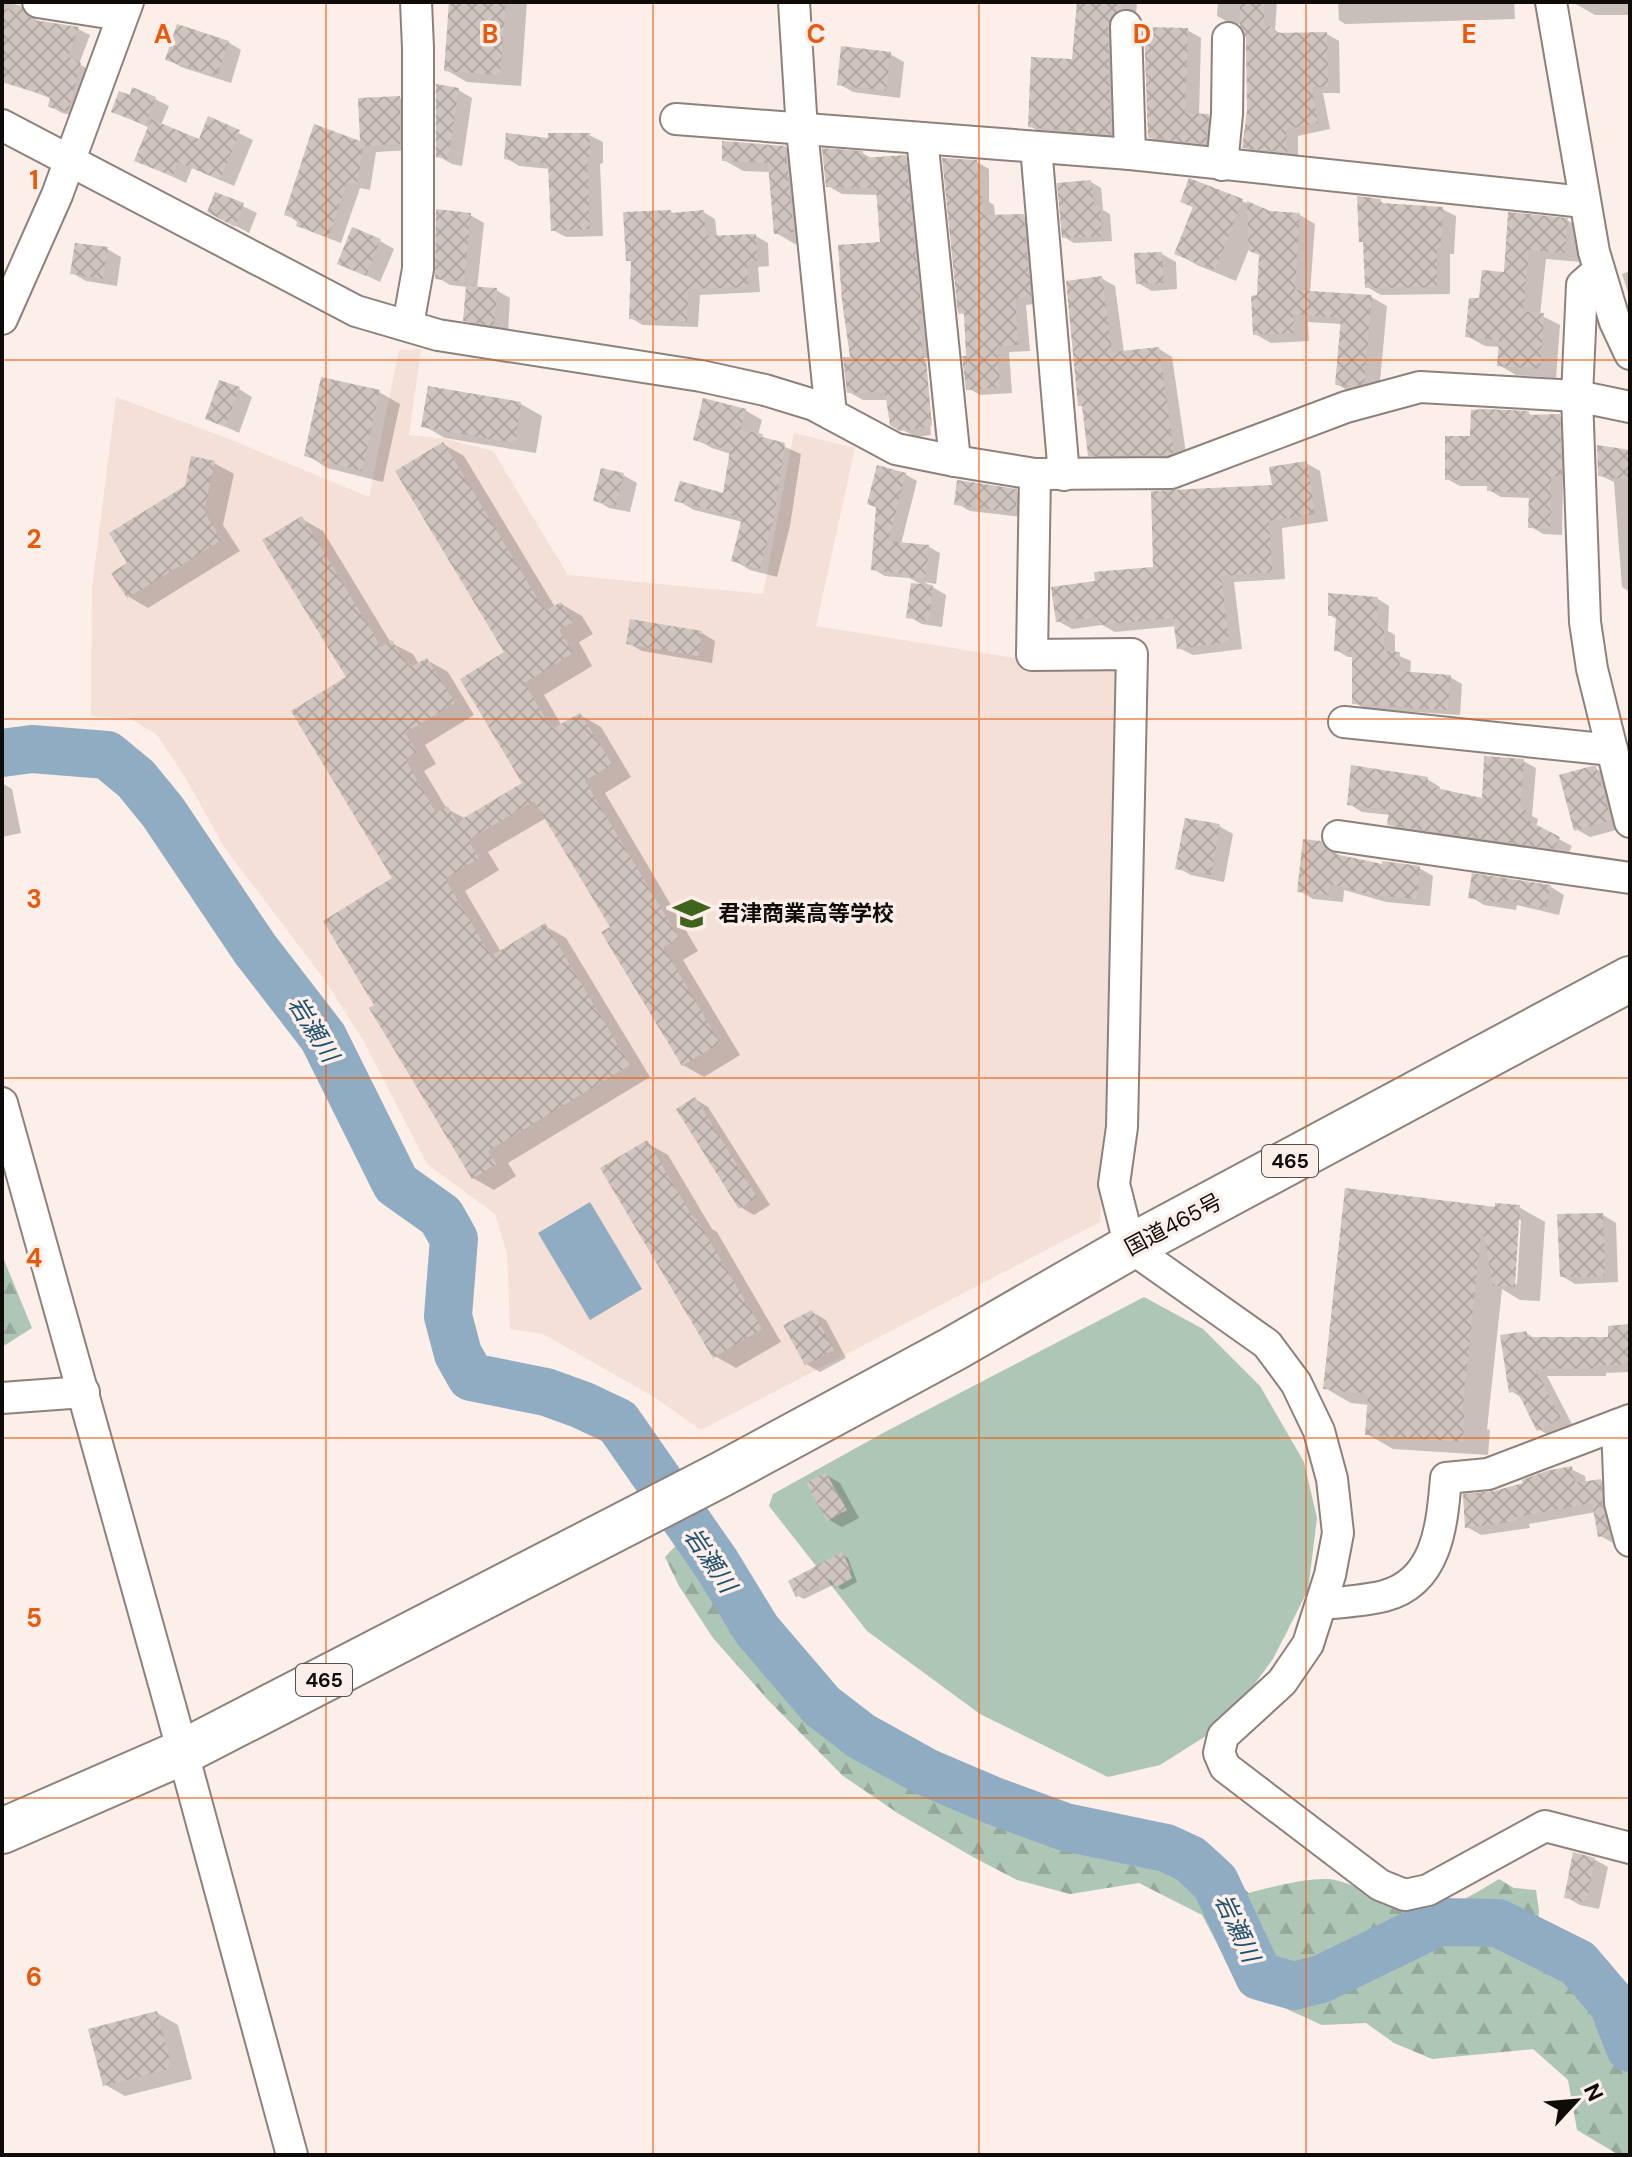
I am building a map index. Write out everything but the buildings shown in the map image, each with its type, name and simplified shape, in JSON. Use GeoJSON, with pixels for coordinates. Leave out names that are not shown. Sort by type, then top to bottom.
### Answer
{"type":"FeatureCollection","features":[{"type":"Feature","properties":{"kind":"highway","name":"国道465号"},"geometry":{"type":"LineString","coordinates":[[183,1752],[720,1475],[953,1349],[1130,1247],[1630,979]]}},
{"type":"Feature","properties":{"kind":"highway","name":"465"},"geometry":{"type":"LineString","coordinates":[[2,1831],[183,1752]]}},
{"type":"Feature","properties":{"kind":"street"},"geometry":{"type":"LineString","coordinates":[[2,319],[57,195],[125,9],[38,2]]}},
{"type":"Feature","properties":{"kind":"street"},"geometry":{"type":"LineString","coordinates":[[408,325],[418,269],[416,2]]}},
{"type":"Feature","properties":{"kind":"street"},"geometry":{"type":"LineString","coordinates":[[794,2],[802,130],[831,414]]}},
{"type":"Feature","properties":{"kind":"street"},"geometry":{"type":"LineString","coordinates":[[1551,2],[1584,202],[1599,270],[1615,322],[1630,354]]}},
{"type":"Feature","properties":{"kind":"street"},"geometry":{"type":"LineString","coordinates":[[1126,26],[1130,154]]}},
{"type":"Feature","properties":{"kind":"street"},"geometry":{"type":"LineString","coordinates":[[1222,165],[1227,114],[1228,38]]}},
{"type":"Feature","properties":{"kind":"street"},"geometry":{"type":"LineString","coordinates":[[676,119],[1130,154],[1584,202]]}},
{"type":"Feature","properties":{"kind":"street"},"geometry":{"type":"LineString","coordinates":[[2,125],[356,311],[438,335],[701,376],[765,390],[814,405],[896,449],[955,461],[1050,475],[1171,473],[1346,407],[1420,387],[1577,396],[1630,407]]}},
{"type":"Feature","properties":{"kind":"street"},"geometry":{"type":"LineString","coordinates":[[922,138],[955,461]]}},
{"type":"Feature","properties":{"kind":"street"},"geometry":{"type":"LineString","coordinates":[[1036,147],[1050,475],[1032,655],[1132,654],[1122,1127],[1114,1184],[1130,1247],[1267,1344],[1296,1383],[1319,1431],[1332,1479],[1338,1533],[1322,1604],[1308,1644],[1282,1682],[1223,1736],[1219,1753],[1225,1767],[1380,1885],[1405,1895],[1428,1890],[1545,1826],[1630,1848]]}},
{"type":"Feature","properties":{"kind":"street"},"geometry":{"type":"LineString","coordinates":[[1599,270],[1582,285],[1577,396],[1585,622],[1592,669],[1630,822]]}},
{"type":"Feature","properties":{"kind":"street"},"geometry":{"type":"LineString","coordinates":[[1344,722],[1612,750]]}},
{"type":"Feature","properties":{"kind":"street"},"geometry":{"type":"LineString","coordinates":[[1338,836],[1630,878]]}},
{"type":"Feature","properties":{"kind":"street"},"geometry":{"type":"LineString","coordinates":[[2,1103],[292,2155]]}},
{"type":"Feature","properties":{"kind":"street"},"geometry":{"type":"LineString","coordinates":[[2,1398],[84,1392]]}},
{"type":"Feature","properties":{"kind":"street"},"geometry":{"type":"LineString","coordinates":[[1322,1604],[1385,1596],[1404,1588],[1426,1569],[1438,1543],[1446,1478],[1488,1474],[1624,1422],[1620,1503],[1630,1541]]}},
{"type":"Feature","properties":{"kind":"shaded area","name":"君津商業高等学校"},"geometry":{"type":"Polygon","coordinates":[[[421,349],[409,435],[445,439],[493,451],[568,575],[763,594],[794,433],[855,448],[816,626],[1034,661],[1116,658],[1108,1097],[1100,1222],[701,1430],[654,1397],[543,1334],[510,1329],[507,1253],[495,1214],[427,1164],[363,1040],[324,979],[224,847],[185,777],[157,735],[129,718],[91,716],[92,588],[116,397],[227,438],[369,497],[399,350],[421,349]]]}},
{"type":"Feature","properties":{"kind":"green space"},"geometry":{"type":"Polygon","coordinates":[[[2,1255],[32,1328],[2,1347],[2,1255]]]}},
{"type":"Feature","properties":{"kind":"green space"},"geometry":{"type":"Polygon","coordinates":[[[1144,1297],[1203,1329],[1260,1386],[1304,1462],[1317,1518],[1308,1590],[1273,1659],[1225,1724],[1160,1765],[1108,1777],[980,1714],[867,1631],[769,1506],[773,1494],[1144,1297]]]}},
{"type":"Feature","properties":{"kind":"green space"},"geometry":{"type":"Polygon","coordinates":[[[682,1539],[704,1549],[793,1650],[826,1695],[900,1758],[956,1785],[1004,1815],[1090,1840],[1151,1843],[1212,1865],[1249,1893],[1299,1881],[1328,1879],[1350,1885],[1398,1910],[1418,1914],[1455,1904],[1499,1879],[1514,1888],[1536,1890],[1539,1911],[1537,1934],[1571,1955],[1596,1992],[1623,2013],[1630,2006],[1630,2155],[1619,2155],[1577,2130],[1568,2080],[1533,2049],[1432,2059],[1394,2043],[1366,2023],[1322,2025],[1291,2011],[1230,1968],[1202,1915],[1139,1883],[1070,1894],[1017,1880],[899,1814],[843,1776],[767,1699],[713,1638],[679,1586],[665,1557],[682,1539]]]}},
{"type":"Feature","properties":{"kind":"water"},"geometry":{"type":"Polygon","coordinates":[[[590,1202],[642,1289],[590,1320],[538,1233],[590,1202]]]}},
{"type":"Feature","properties":{"kind":"waterway","name":"岩瀬川"},"geometry":{"type":"LineString","coordinates":[[2,753],[32,749],[107,755],[136,779],[163,812],[255,949],[323,1037],[396,1184],[441,1216],[454,1239],[448,1316],[458,1354],[471,1377],[546,1392],[618,1422],[716,1563],[757,1630],[822,1706],[861,1736],[926,1772],[994,1801],[1065,1827],[1166,1848],[1190,1859],[1215,1882],[1259,1976],[1294,1986],[1321,1979],[1439,1922],[1498,1923],[1578,1963],[1613,2004],[1630,2048]]}},
{"type":"Feature","properties":{"kind":"place","name":"君津商業高等学校"},"geometry":{"type":"Point","coordinates":[692,913]}}]}
